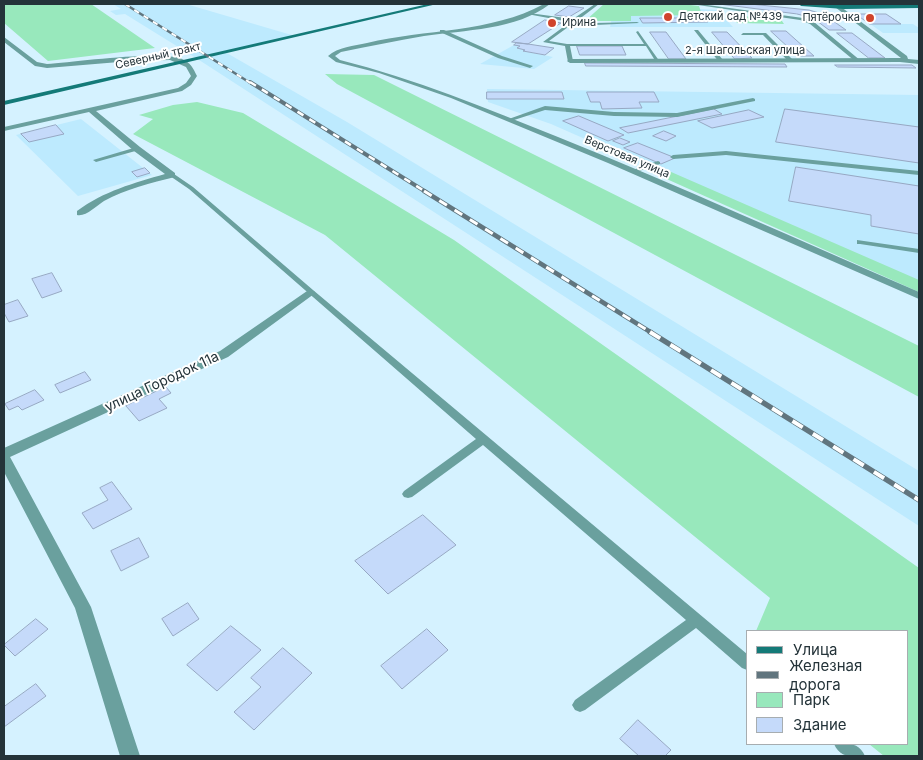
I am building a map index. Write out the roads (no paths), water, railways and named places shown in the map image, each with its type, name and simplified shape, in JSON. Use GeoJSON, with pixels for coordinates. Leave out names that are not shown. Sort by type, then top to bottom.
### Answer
{"type":"FeatureCollection","features":[{"type":"Feature","properties":{"kind":"main road","name":"Северный тракт"},"geometry":{"type":"LineString","coordinates":[[4,103],[434,4]]}},
{"type":"Feature","properties":{"kind":"main road"},"geometry":{"type":"LineString","coordinates":[[801,4],[919,6]]}},
{"type":"Feature","properties":{"kind":"street"},"geometry":{"type":"LineString","coordinates":[[442,31],[500,23],[528,14],[547,4]]}},
{"type":"Feature","properties":{"kind":"street"},"geometry":{"type":"LineString","coordinates":[[837,6],[905,57],[904,60],[900,60]]}},
{"type":"Feature","properties":{"kind":"street","name":"Верстовая улица"},"geometry":{"type":"LineString","coordinates":[[442,31],[382,41],[339,52],[331,56],[338,61],[381,72],[453,97],[633,171],[919,296]]}},
{"type":"Feature","properties":{"kind":"street"},"geometry":{"type":"LineString","coordinates":[[4,39],[35,64],[47,66],[170,58],[190,66],[194,73],[189,84],[180,90],[4,129]]}},
{"type":"Feature","properties":{"kind":"street","name":"2-я Шагольская улица"},"geometry":{"type":"LineString","coordinates":[[570,60],[900,60],[917,63]]}},
{"type":"Feature","properties":{"kind":"street"},"geometry":{"type":"LineString","coordinates":[[92,110],[137,149],[172,175]]}},
{"type":"Feature","properties":{"kind":"street"},"geometry":{"type":"LineString","coordinates":[[80,213],[99,198],[116,191],[172,175]]}},
{"type":"Feature","properties":{"kind":"street","name":"улица Городок 11а"},"geometry":{"type":"LineString","coordinates":[[4,454],[224,354],[310,292]]}},
{"type":"Feature","properties":{"kind":"street"},"geometry":{"type":"LineString","coordinates":[[4,459],[83,606],[130,756]]}},
{"type":"Feature","properties":{"kind":"lane"},"geometry":{"type":"LineString","coordinates":[[597,4],[545,42],[567,45],[647,45]]}},
{"type":"Feature","properties":{"kind":"lane"},"geometry":{"type":"LineString","coordinates":[[693,4],[801,19],[812,23],[858,61]]}},
{"type":"Feature","properties":{"kind":"lane"},"geometry":{"type":"LineString","coordinates":[[528,14],[594,24],[637,23]]}},
{"type":"Feature","properties":{"kind":"lane"},"geometry":{"type":"LineString","coordinates":[[442,31],[500,57],[530,66]]}},
{"type":"Feature","properties":{"kind":"lane"},"geometry":{"type":"LineString","coordinates":[[696,31],[721,61]]}},
{"type":"Feature","properties":{"kind":"lane"},"geometry":{"type":"LineString","coordinates":[[638,32],[658,61]]}},
{"type":"Feature","properties":{"kind":"lane"},"geometry":{"type":"LineString","coordinates":[[744,34],[764,34],[791,61]]}},
{"type":"Feature","properties":{"kind":"lane"},"geometry":{"type":"LineString","coordinates":[[567,45],[570,60]]}},
{"type":"Feature","properties":{"kind":"lane"},"geometry":{"type":"LineString","coordinates":[[509,120],[545,108],[614,114],[677,115],[753,100]]}},
{"type":"Feature","properties":{"kind":"lane"},"geometry":{"type":"LineString","coordinates":[[96,160],[137,149]]}},
{"type":"Feature","properties":{"kind":"lane"},"geometry":{"type":"LineString","coordinates":[[673,157],[726,153],[919,173]]}},
{"type":"Feature","properties":{"kind":"lane"},"geometry":{"type":"LineString","coordinates":[[633,171],[658,163]]}},
{"type":"Feature","properties":{"kind":"lane"},"geometry":{"type":"LineString","coordinates":[[172,175],[191,188],[310,292],[746,661]]}},
{"type":"Feature","properties":{"kind":"lane"},"geometry":{"type":"LineString","coordinates":[[860,242],[919,251]]}},
{"type":"Feature","properties":{"kind":"lane"},"geometry":{"type":"LineString","coordinates":[[408,494],[483,439]]}},
{"type":"Feature","properties":{"kind":"lane"},"geometry":{"type":"LineString","coordinates":[[580,705],[696,620]]}},
{"type":"Feature","properties":{"kind":"lane"},"geometry":{"type":"LineString","coordinates":[[843,745],[857,756]]}},
{"type":"Feature","properties":{"kind":"railway"},"geometry":{"type":"LineString","coordinates":[[125,4],[252,84]]}},
{"type":"Feature","properties":{"kind":"railway"},"geometry":{"type":"LineString","coordinates":[[250,82],[426,192]]}},
{"type":"Feature","properties":{"kind":"railway"},"geometry":{"type":"LineString","coordinates":[[424,191],[652,333]]}},
{"type":"Feature","properties":{"kind":"railway"},"geometry":{"type":"LineString","coordinates":[[650,332],[919,500]]}},
{"type":"Feature","properties":{"kind":"place","name":"Детский сад №439"},"geometry":{"type":"Point","coordinates":[668,17]}},
{"type":"Feature","properties":{"kind":"place","name":"Пятёрочка"},"geometry":{"type":"Point","coordinates":[870,18]}},
{"type":"Feature","properties":{"kind":"place","name":"Ирина"},"geometry":{"type":"Point","coordinates":[552,23]}}]}
